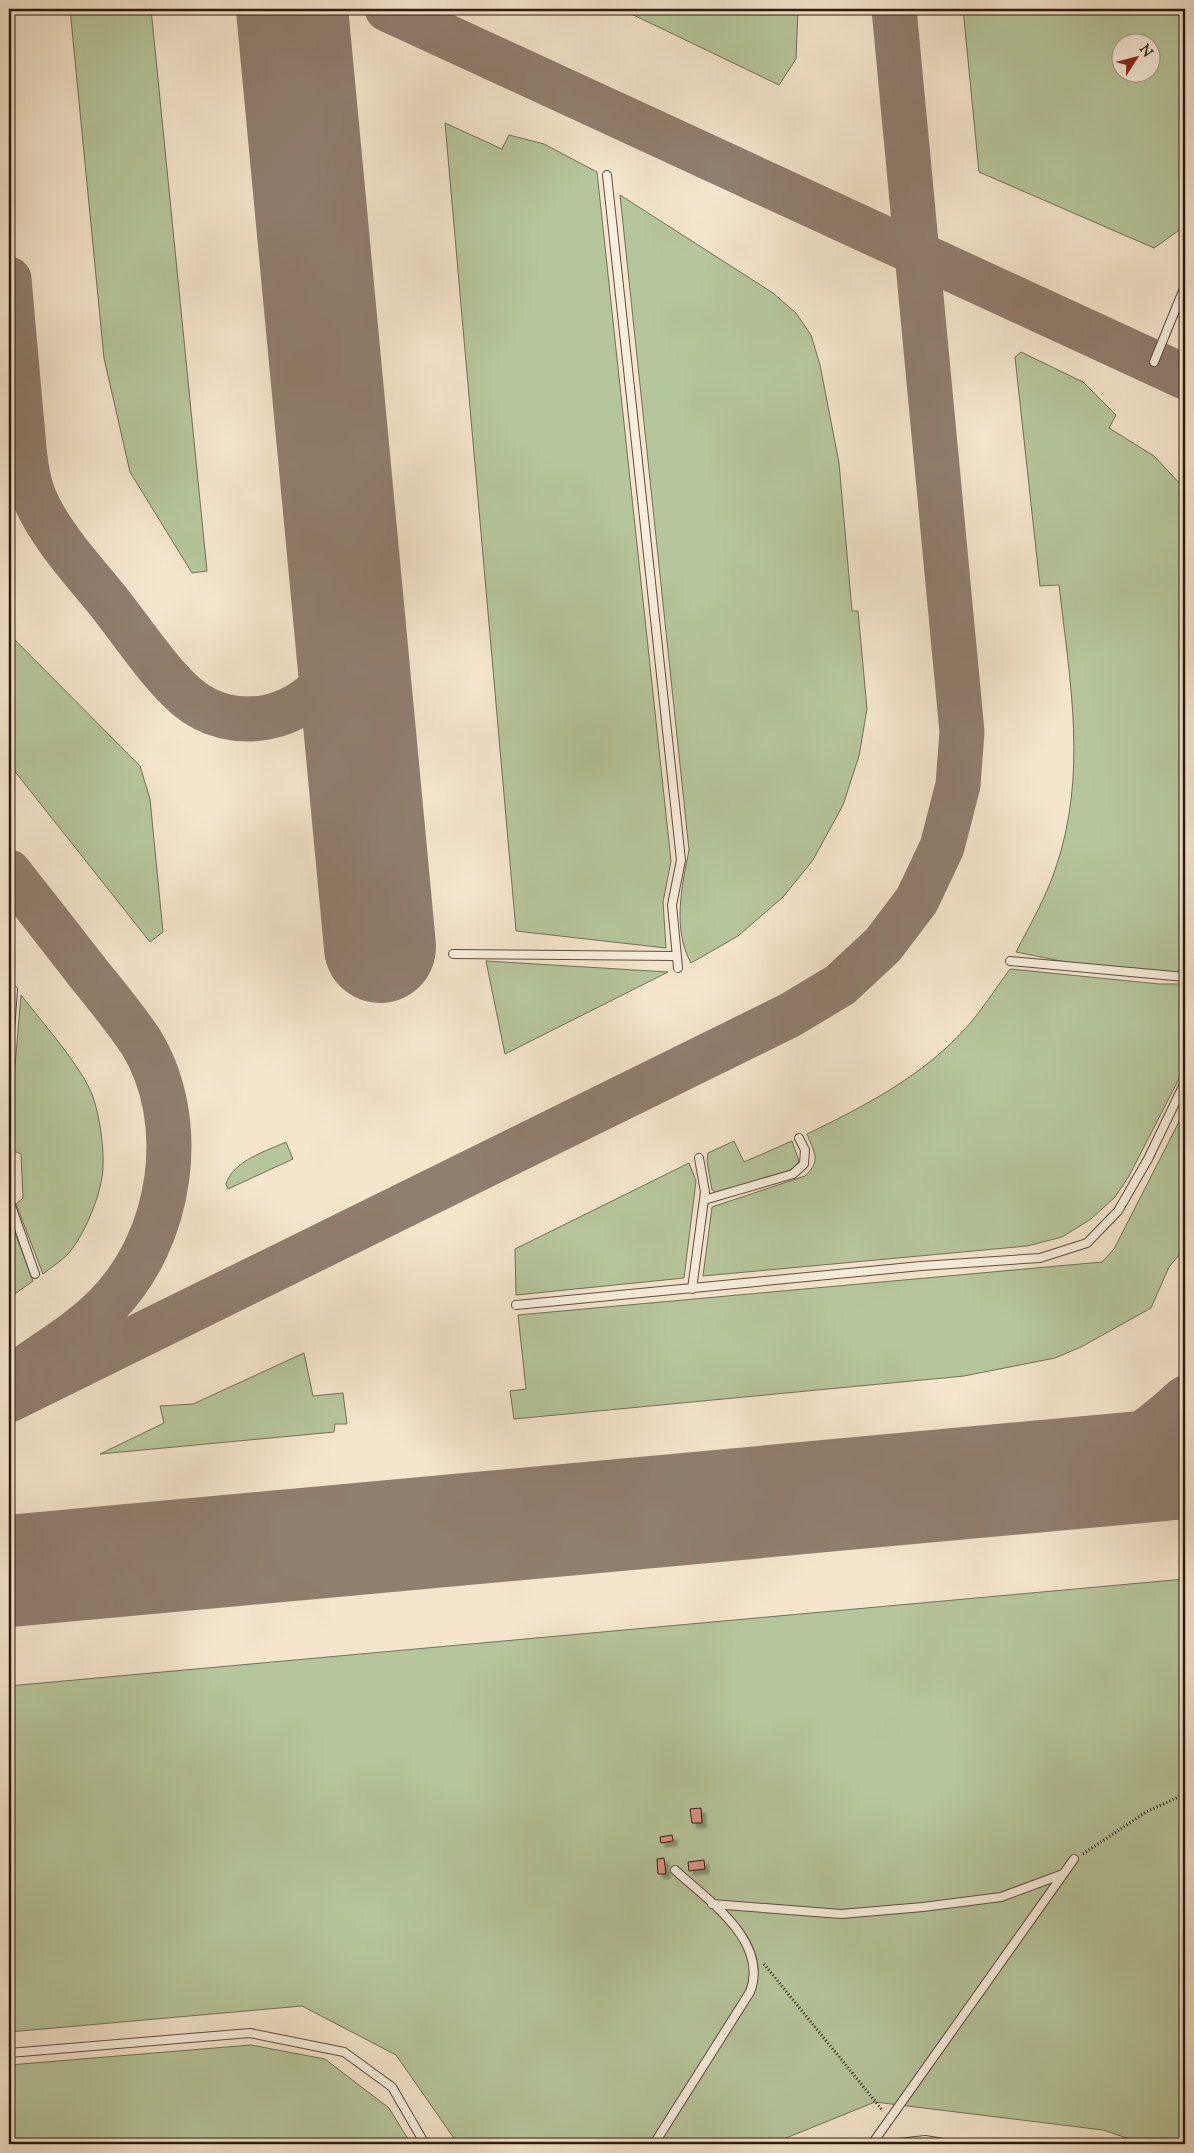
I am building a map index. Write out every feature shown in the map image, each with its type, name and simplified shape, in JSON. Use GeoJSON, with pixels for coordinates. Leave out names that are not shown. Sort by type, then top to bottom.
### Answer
{"type":"FeatureCollection","features":[{"type":"Feature","properties":{"kind":"lane"},"geometry":{"type":"LineString","coordinates":[[607,175],[681,860],[672,905],[678,968]]}},
{"type":"Feature","properties":{"kind":"lane"},"geometry":{"type":"LineString","coordinates":[[1154,362],[1185,286]]}},
{"type":"Feature","properties":{"kind":"lane"},"geometry":{"type":"LineString","coordinates":[[454,954],[677,956]]}},
{"type":"Feature","properties":{"kind":"lane"},"geometry":{"type":"LineString","coordinates":[[1010,961],[1185,977]]}},
{"type":"Feature","properties":{"kind":"lane"},"geometry":{"type":"LineString","coordinates":[[9,1044],[13,990]]}},
{"type":"Feature","properties":{"kind":"lane"},"geometry":{"type":"LineString","coordinates":[[516,1305],[921,1266],[1040,1258],[1087,1243],[1118,1211],[1148,1159],[1185,1082]]}},
{"type":"Feature","properties":{"kind":"lane"},"geometry":{"type":"LineString","coordinates":[[704,1200],[793,1174],[804,1164],[805,1150],[799,1138]]}},
{"type":"Feature","properties":{"kind":"lane"},"geometry":{"type":"LineString","coordinates":[[692,1289],[705,1192],[698,1158]]}},
{"type":"Feature","properties":{"kind":"lane"},"geometry":{"type":"LineString","coordinates":[[9,1200],[35,1274]]}},
{"type":"Feature","properties":{"kind":"lane"},"geometry":{"type":"LineString","coordinates":[[872,2144],[1074,1860]]}},
{"type":"Feature","properties":{"kind":"lane"},"geometry":{"type":"LineString","coordinates":[[654,2144],[750,1992],[754,1982],[753,1963],[736,1926],[674,1870]]}},
{"type":"Feature","properties":{"kind":"lane"},"geometry":{"type":"LineString","coordinates":[[712,1904],[841,1914],[923,1907],[1001,1897],[1063,1874]]}},
{"type":"Feature","properties":{"kind":"lane"},"geometry":{"type":"LineString","coordinates":[[9,2053],[250,2033],[344,2052],[392,2087],[425,2144]]}},
{"type":"Feature","properties":{"kind":"lane"},"geometry":{"type":"LineString","coordinates":[[890,2144],[925,2140],[949,2144]]}},
{"type":"Feature","properties":{"kind":"path"},"geometry":{"type":"LineString","coordinates":[[1074,1860],[1146,1812],[1185,1794]]}},
{"type":"Feature","properties":{"kind":"path"},"geometry":{"type":"LineString","coordinates":[[759,1957],[890,2119]]}},
{"type":"Feature","properties":{"kind":"green space"},"geometry":{"type":"Polygon","coordinates":[[[70,9],[151,9],[207,571],[192,573],[130,472],[104,358],[70,9]]]}},
{"type":"Feature","properties":{"kind":"green space"},"geometry":{"type":"Polygon","coordinates":[[[621,9],[798,9],[796,59],[779,85],[621,9]]]}},
{"type":"Feature","properties":{"kind":"green space"},"geometry":{"type":"Polygon","coordinates":[[[963,9],[1185,9],[1185,226],[1154,248],[979,172],[963,9]]]}},
{"type":"Feature","properties":{"kind":"green space"},"geometry":{"type":"Polygon","coordinates":[[[445,123],[502,149],[509,135],[544,144],[597,172],[671,861],[663,902],[666,948],[516,931],[445,123]]]}},
{"type":"Feature","properties":{"kind":"green space"},"geometry":{"type":"Polygon","coordinates":[[[620,195],[773,293],[796,313],[811,335],[820,365],[839,463],[852,611],[858,611],[867,709],[859,756],[843,805],[813,860],[783,897],[738,936],[691,963],[685,950],[680,922],[680,907],[689,850],[620,195]]]}},
{"type":"Feature","properties":{"kind":"green space"},"geometry":{"type":"Polygon","coordinates":[[[1021,352],[1083,382],[1116,415],[1109,428],[1154,456],[1185,489],[1185,973],[1071,963],[1016,952],[1042,902],[1055,870],[1065,834],[1074,764],[1071,693],[1059,585],[1040,586],[1015,357],[1021,352]]]}},
{"type":"Feature","properties":{"kind":"green space"},"geometry":{"type":"Polygon","coordinates":[[[9,634],[140,766],[150,799],[163,932],[150,942],[9,764],[9,634]]]}},
{"type":"Feature","properties":{"kind":"green space"},"geometry":{"type":"Polygon","coordinates":[[[486,961],[668,972],[505,1054],[486,961]]]}},
{"type":"Feature","properties":{"kind":"green space"},"geometry":{"type":"Polygon","coordinates":[[[1010,969],[1159,984],[1183,984],[1185,987],[1185,1067],[1129,1176],[1115,1197],[1091,1219],[1062,1237],[1027,1246],[703,1276],[712,1207],[805,1176],[815,1161],[814,1151],[807,1134],[870,1102],[929,1062],[947,1047],[970,1023],[1010,969]]]}},
{"type":"Feature","properties":{"kind":"green space"},"geometry":{"type":"Polygon","coordinates":[[[21,995],[71,1059],[88,1085],[98,1114],[103,1151],[102,1178],[96,1202],[86,1226],[67,1255],[43,1274],[16,1204],[23,1198],[21,1154],[14,1151],[10,1126],[21,995]]]}},
{"type":"Feature","properties":{"kind":"green space"},"geometry":{"type":"Polygon","coordinates":[[[1185,1110],[1185,1248],[1169,1267],[1151,1308],[1081,1347],[1055,1358],[964,1376],[514,1419],[510,1391],[526,1389],[518,1315],[1102,1262],[1114,1249],[1185,1110]]]}},
{"type":"Feature","properties":{"kind":"green space"},"geometry":{"type":"Polygon","coordinates":[[[734,1141],[744,1162],[792,1141],[799,1161],[795,1167],[788,1171],[718,1193],[712,1190],[707,1161],[708,1153],[734,1141]]]}},
{"type":"Feature","properties":{"kind":"green space"},"geometry":{"type":"Polygon","coordinates":[[[286,1142],[293,1159],[228,1189],[226,1184],[230,1176],[243,1163],[260,1153],[286,1142]]]}},
{"type":"Feature","properties":{"kind":"green space"},"geometry":{"type":"Polygon","coordinates":[[[689,1163],[696,1181],[684,1278],[516,1295],[515,1249],[689,1163]]]}},
{"type":"Feature","properties":{"kind":"green space"},"geometry":{"type":"Polygon","coordinates":[[[9,1230],[14,1230],[33,1281],[9,1298],[9,1230]]]}},
{"type":"Feature","properties":{"kind":"green space"},"geometry":{"type":"Polygon","coordinates":[[[304,1353],[313,1396],[343,1393],[347,1424],[335,1424],[334,1432],[100,1454],[164,1423],[160,1406],[193,1404],[304,1353]]]}},
{"type":"Feature","properties":{"kind":"green space"},"geometry":{"type":"Polygon","coordinates":[[[1185,1579],[1185,2144],[1145,2144],[1103,2130],[875,2102],[771,2144],[458,2144],[396,2055],[302,2006],[9,2032],[9,1686],[1185,1579]]]}},
{"type":"Feature","properties":{"kind":"green space"},"geometry":{"type":"Polygon","coordinates":[[[251,2045],[325,2059],[389,2108],[411,2144],[9,2144],[9,2065],[251,2045]]]}},
{"type":"Feature","properties":{"kind":"building"},"geometry":{"type":"Polygon","coordinates":[[[701,1808],[702,1823],[692,1823],[690,1809],[701,1808]]]}},
{"type":"Feature","properties":{"kind":"building"},"geometry":{"type":"Polygon","coordinates":[[[672,1835],[673,1841],[661,1843],[660,1837],[672,1835]]]}},
{"type":"Feature","properties":{"kind":"building"},"geometry":{"type":"Polygon","coordinates":[[[664,1858],[666,1874],[658,1874],[657,1859],[664,1858]]]}},
{"type":"Feature","properties":{"kind":"building"},"geometry":{"type":"Polygon","coordinates":[[[704,1860],[705,1869],[689,1871],[688,1862],[704,1860]]]}},
{"type":"Feature","properties":{"kind":"taxiway"},"geometry":{"type":"LineString","coordinates":[[387,9],[1185,377]]}},
{"type":"Feature","properties":{"kind":"taxiway"},"geometry":{"type":"LineString","coordinates":[[9,1400],[790,1015],[840,985],[883,945],[917,900],[942,847],[958,785],[962,732],[894,9]]}},
{"type":"Feature","properties":{"kind":"taxiway"},"geometry":{"type":"LineString","coordinates":[[9,279],[25,456],[28,477],[34,497],[49,525],[67,551],[156,664],[177,687],[187,697],[205,709],[225,716],[246,719],[266,717],[286,711],[304,701],[320,687],[333,670],[348,623]]}},
{"type":"Feature","properties":{"kind":"taxiway"},"geometry":{"type":"LineString","coordinates":[[9,872],[141,1042],[156,1074],[166,1108],[169,1143],[167,1179],[159,1214],[147,1247],[129,1278],[107,1305],[88,1323],[23,1369]]}},
{"type":"Feature","properties":{"kind":"taxiway"},"geometry":{"type":"LineString","coordinates":[[995,1480],[1069,1466],[1106,1454],[1142,1433],[1185,1398]]}},
{"type":"Feature","properties":{"kind":"runway"},"geometry":{"type":"LineString","coordinates":[[292,9],[380,947]]}},
{"type":"Feature","properties":{"kind":"runway"},"geometry":{"type":"LineString","coordinates":[[9,1571],[1185,1463]]}}]}
